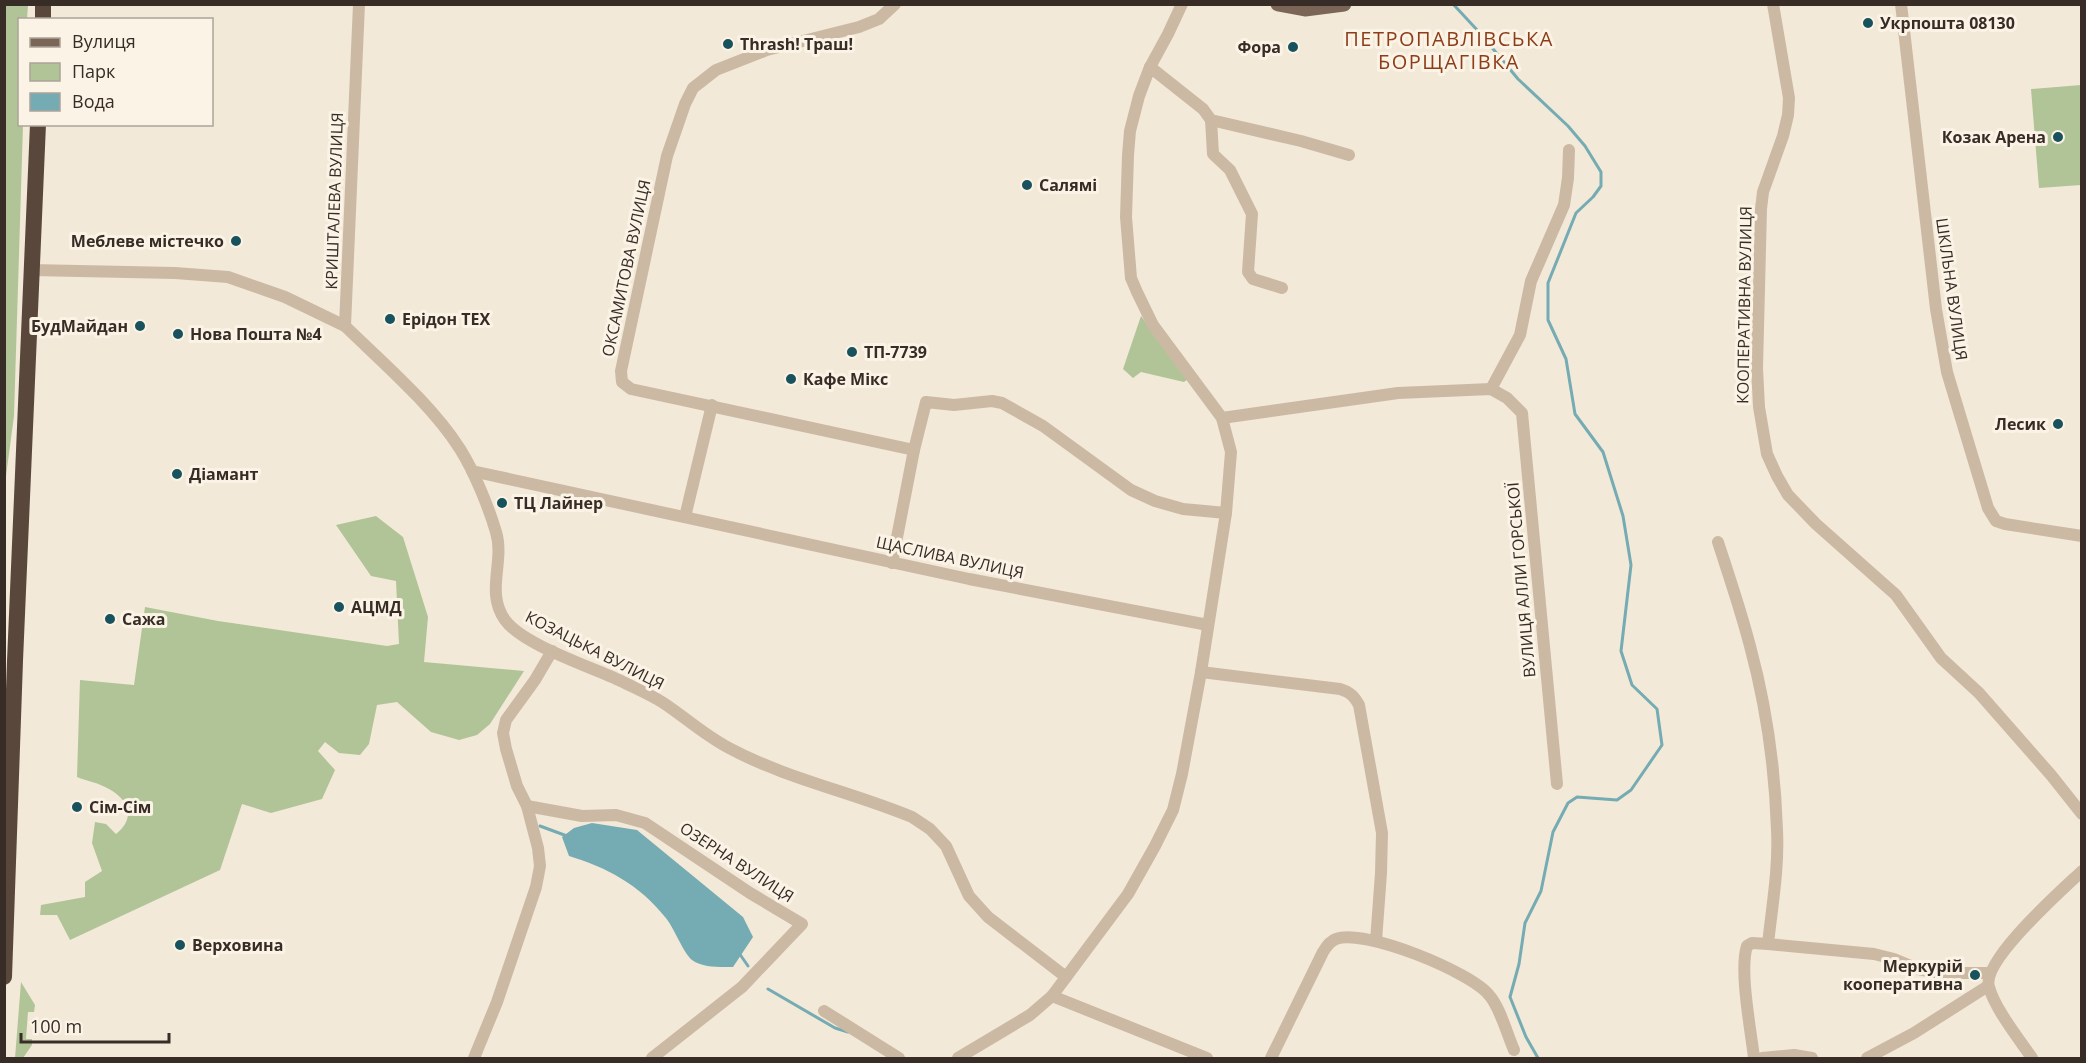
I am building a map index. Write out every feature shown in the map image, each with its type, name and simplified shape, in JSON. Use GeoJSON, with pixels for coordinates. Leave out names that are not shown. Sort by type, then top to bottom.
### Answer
{"type":"FeatureCollection","features":[{"type":"Feature","properties":{"kind":"highway"},"geometry":{"type":"LineString","coordinates":[[4,977],[38,126]]}},
{"type":"Feature","properties":{"kind":"highway"},"geometry":{"type":"LineString","coordinates":[[4,766],[12,733]]}},
{"type":"Feature","properties":{"kind":"main road"},"geometry":{"type":"LineString","coordinates":[[1284,6],[1324,8],[1344,4]]}},
{"type":"Feature","properties":{"kind":"street","name":"КРИШТАЛЕВА ВУЛИЦЯ"},"geometry":{"type":"LineString","coordinates":[[345,326],[359,4]]}},
{"type":"Feature","properties":{"kind":"street","name":"ОКСАМИТОВА ВУЛИЦЯ"},"geometry":{"type":"LineString","coordinates":[[896,4],[879,19],[859,27],[767,50],[716,69],[693,88],[667,156],[621,371],[622,382],[631,389],[914,450]]}},
{"type":"Feature","properties":{"kind":"street"},"geometry":{"type":"LineString","coordinates":[[958,1059],[1030,1015],[1052,996],[1128,894],[1173,810],[1182,774],[1202,672],[1226,513],[1231,452],[1222,418],[1153,325],[1131,278],[1126,217],[1130,131],[1139,96],[1150,67],[1182,4]]}},
{"type":"Feature","properties":{"kind":"street","name":"КООПЕРАТИВНА ВУЛИЦЯ"},"geometry":{"type":"LineString","coordinates":[[1773,4],[1789,98],[1783,136],[1763,192],[1761,209],[1757,368],[1759,407],[1767,454],[1788,495],[1816,524],[1896,595],[1941,657],[1979,693],[2082,814]]}},
{"type":"Feature","properties":{"kind":"street","name":"ШКІЛЬНА ВУЛИЦЯ"},"geometry":{"type":"LineString","coordinates":[[1901,4],[1938,319],[1947,372],[1988,508],[1996,521],[2005,524],[2082,536]]}},
{"type":"Feature","properties":{"kind":"street"},"geometry":{"type":"LineString","coordinates":[[1150,67],[1203,109],[1211,120],[1213,154],[1230,170],[1252,214],[1248,272],[1253,279],[1282,288]]}},
{"type":"Feature","properties":{"kind":"street"},"geometry":{"type":"LineString","coordinates":[[1211,120],[1349,155]]}},
{"type":"Feature","properties":{"kind":"street"},"geometry":{"type":"LineString","coordinates":[[1222,418],[1398,393],[1491,389],[1520,335],[1531,281],[1564,205],[1569,150]]}},
{"type":"Feature","properties":{"kind":"street"},"geometry":{"type":"LineString","coordinates":[[31,270],[175,273],[228,277],[285,297],[345,326]]}},
{"type":"Feature","properties":{"kind":"street","name":"КОЗАЦЬКА ВУЛИЦЯ"},"geometry":{"type":"LineString","coordinates":[[345,326],[398,378],[460,448],[472,471],[496,532],[499,544],[495,593],[498,607],[506,622],[522,635],[552,651],[662,701],[695,727],[730,748],[775,769],[893,809],[921,823],[946,846],[969,896],[988,917],[1066,978]]}},
{"type":"Feature","properties":{"kind":"street","name":"ВУЛИЦЯ АЛЛИ ГОРСЬКОЇ"},"geometry":{"type":"LineString","coordinates":[[1491,389],[1507,398],[1522,413],[1557,784]]}},
{"type":"Feature","properties":{"kind":"street"},"geometry":{"type":"LineString","coordinates":[[892,562],[926,402],[954,405],[992,401],[1002,403],[1043,426],[1131,490],[1155,501],[1183,509],[1226,513]]}},
{"type":"Feature","properties":{"kind":"street"},"geometry":{"type":"LineString","coordinates":[[685,517],[712,405]]}},
{"type":"Feature","properties":{"kind":"street","name":"ЩАСЛИВА ВУЛИЦЯ"},"geometry":{"type":"LineString","coordinates":[[472,471],[892,562],[1208,625]]}},
{"type":"Feature","properties":{"kind":"street"},"geometry":{"type":"LineString","coordinates":[[1718,542],[1750,647],[1766,722],[1774,783],[1778,831],[1777,862],[1768,944]]}},
{"type":"Feature","properties":{"kind":"street"},"geometry":{"type":"LineString","coordinates":[[474,1059],[497,1002],[536,887],[540,866],[538,848],[527,806],[517,786],[503,734],[506,720],[535,680],[552,651]]}},
{"type":"Feature","properties":{"kind":"street"},"geometry":{"type":"LineString","coordinates":[[1202,672],[1340,689],[1355,697],[1359,705],[1371,761],[1382,832],[1376,941]]}},
{"type":"Feature","properties":{"kind":"street","name":"ОЗЕРНА ВУЛИЦЯ"},"geometry":{"type":"LineString","coordinates":[[527,806],[582,816],[616,815],[645,823],[750,893],[802,924],[742,987],[652,1059]]}},
{"type":"Feature","properties":{"kind":"street"},"geometry":{"type":"LineString","coordinates":[[2032,1059],[2003,1015],[1988,986],[1990,973],[2004,948],[2082,870]]}},
{"type":"Feature","properties":{"kind":"street"},"geometry":{"type":"LineString","coordinates":[[1271,1059],[1323,952],[1329,943],[1337,938],[1376,941],[1432,960],[1479,986],[1490,995],[1514,1050]]}},
{"type":"Feature","properties":{"kind":"street"},"geometry":{"type":"LineString","coordinates":[[1754,1059],[1744,953],[1747,946],[1752,943],[1874,954],[1918,969],[1939,973],[1990,973]]}},
{"type":"Feature","properties":{"kind":"street"},"geometry":{"type":"LineString","coordinates":[[1866,1059],[1914,1033],[1988,986]]}},
{"type":"Feature","properties":{"kind":"street"},"geometry":{"type":"LineString","coordinates":[[1052,996],[1207,1059]]}},
{"type":"Feature","properties":{"kind":"street"},"geometry":{"type":"LineString","coordinates":[[824,1011],[898,1059]]}},
{"type":"Feature","properties":{"kind":"street"},"geometry":{"type":"LineString","coordinates":[[1762,1059],[1794,1055],[1812,1059]]}},
{"type":"Feature","properties":{"kind":"green space"},"geometry":{"type":"Polygon","coordinates":[[[4,5],[28,5],[27,18],[18,18],[18,126],[23,126],[14,416],[6,476],[5,527],[4,5]]]}},
{"type":"Feature","properties":{"kind":"green space","name":"Козак Арена"},"geometry":{"type":"Polygon","coordinates":[[[2081,85],[2081,185],[2039,188],[2031,89],[2081,85]]]}},
{"type":"Feature","properties":{"kind":"green space"},"geometry":{"type":"Polygon","coordinates":[[[1141,316],[1188,379],[1184,382],[1141,372],[1133,378],[1123,369],[1141,316]]]}},
{"type":"Feature","properties":{"kind":"green space"},"geometry":{"type":"Polygon","coordinates":[[[376,516],[403,537],[428,617],[424,662],[524,671],[490,724],[477,735],[459,740],[431,732],[397,702],[377,705],[369,744],[360,755],[339,753],[325,742],[318,751],[335,770],[322,799],[271,813],[242,804],[220,870],[70,940],[57,915],[40,915],[41,905],[85,897],[85,882],[102,871],[92,843],[95,822],[106,824],[116,834],[128,816],[125,804],[116,793],[77,777],[80,680],[134,685],[145,607],[218,621],[387,646],[399,644],[396,581],[371,576],[336,525],[376,516]]]}},
{"type":"Feature","properties":{"kind":"green space"},"geometry":{"type":"Polygon","coordinates":[[[21,982],[35,1005],[34,1012],[28,1012],[26,1039],[32,1039],[32,1045],[23,1058],[15,1058],[21,982]]]}},
{"type":"Feature","properties":{"kind":"water"},"geometry":{"type":"Polygon","coordinates":[[[592,823],[637,830],[743,917],[753,937],[733,967],[706,966],[696,963],[685,952],[668,921],[645,896],[609,872],[569,856],[562,837],[574,828],[592,823]]]}},
{"type":"Feature","properties":{"kind":"waterway"},"geometry":{"type":"LineString","coordinates":[[1453,4],[1518,79],[1568,126],[1585,146],[1601,172],[1601,186],[1576,213],[1548,283],[1548,320],[1566,359],[1575,414],[1603,452],[1623,516],[1631,565],[1621,651],[1632,685],[1657,709],[1662,745],[1631,790],[1617,800],[1577,797],[1568,803],[1553,832],[1541,891],[1525,923],[1519,964],[1510,997],[1526,1037],[1538,1058]]}},
{"type":"Feature","properties":{"kind":"waterway"},"geometry":{"type":"LineString","coordinates":[[540,826],[567,836]]}},
{"type":"Feature","properties":{"kind":"waterway"},"geometry":{"type":"LineString","coordinates":[[739,953],[748,966]]}},
{"type":"Feature","properties":{"kind":"waterway"},"geometry":{"type":"LineString","coordinates":[[768,989],[835,1028],[848,1032]]}},
{"type":"Feature","properties":{"kind":"place","name":"Укрпошта 08130"},"geometry":{"type":"Point","coordinates":[1868,23]}},
{"type":"Feature","properties":{"kind":"place","name":"Thrash! Траш!"},"geometry":{"type":"Point","coordinates":[728,44]}},
{"type":"Feature","properties":{"kind":"place","name":"Фора"},"geometry":{"type":"Point","coordinates":[1293,47]}},
{"type":"Feature","properties":{"kind":"place","name":"Козак Арена"},"geometry":{"type":"Point","coordinates":[2058,137]}},
{"type":"Feature","properties":{"kind":"place","name":"Салямі"},"geometry":{"type":"Point","coordinates":[1027,185]}},
{"type":"Feature","properties":{"kind":"place","name":"Меблеве містечко"},"geometry":{"type":"Point","coordinates":[236,241]}},
{"type":"Feature","properties":{"kind":"place","name":"Ерідон ТЕХ"},"geometry":{"type":"Point","coordinates":[390,319]}},
{"type":"Feature","properties":{"kind":"place","name":"БудМайдан"},"geometry":{"type":"Point","coordinates":[140,326]}},
{"type":"Feature","properties":{"kind":"place","name":"Нова Пошта №4"},"geometry":{"type":"Point","coordinates":[178,334]}},
{"type":"Feature","properties":{"kind":"place","name":"ТП-7739"},"geometry":{"type":"Point","coordinates":[852,352]}},
{"type":"Feature","properties":{"kind":"place","name":"Кафе Мікс"},"geometry":{"type":"Point","coordinates":[791,379]}},
{"type":"Feature","properties":{"kind":"place","name":"Лесик"},"geometry":{"type":"Point","coordinates":[2058,424]}},
{"type":"Feature","properties":{"kind":"place","name":"Діамант"},"geometry":{"type":"Point","coordinates":[177,474]}},
{"type":"Feature","properties":{"kind":"place","name":"ТЦ Лайнер"},"geometry":{"type":"Point","coordinates":[502,503]}},
{"type":"Feature","properties":{"kind":"place","name":"АЦМД"},"geometry":{"type":"Point","coordinates":[339,607]}},
{"type":"Feature","properties":{"kind":"place","name":"Сажа"},"geometry":{"type":"Point","coordinates":[110,619]}},
{"type":"Feature","properties":{"kind":"place","name":"Сім-Сім"},"geometry":{"type":"Point","coordinates":[77,807]}},
{"type":"Feature","properties":{"kind":"place","name":"Верховина"},"geometry":{"type":"Point","coordinates":[180,945]}},
{"type":"Feature","properties":{"kind":"place","name":"Меркурій кооперативна"},"geometry":{"type":"Point","coordinates":[1975,975]}},
{"type":"Feature","properties":{"kind":"district","name":"ПЕТРОПАВЛІВСЬКА БОРЩАГІВКА"},"geometry":{"type":"Point","coordinates":[1449,50]}}]}
